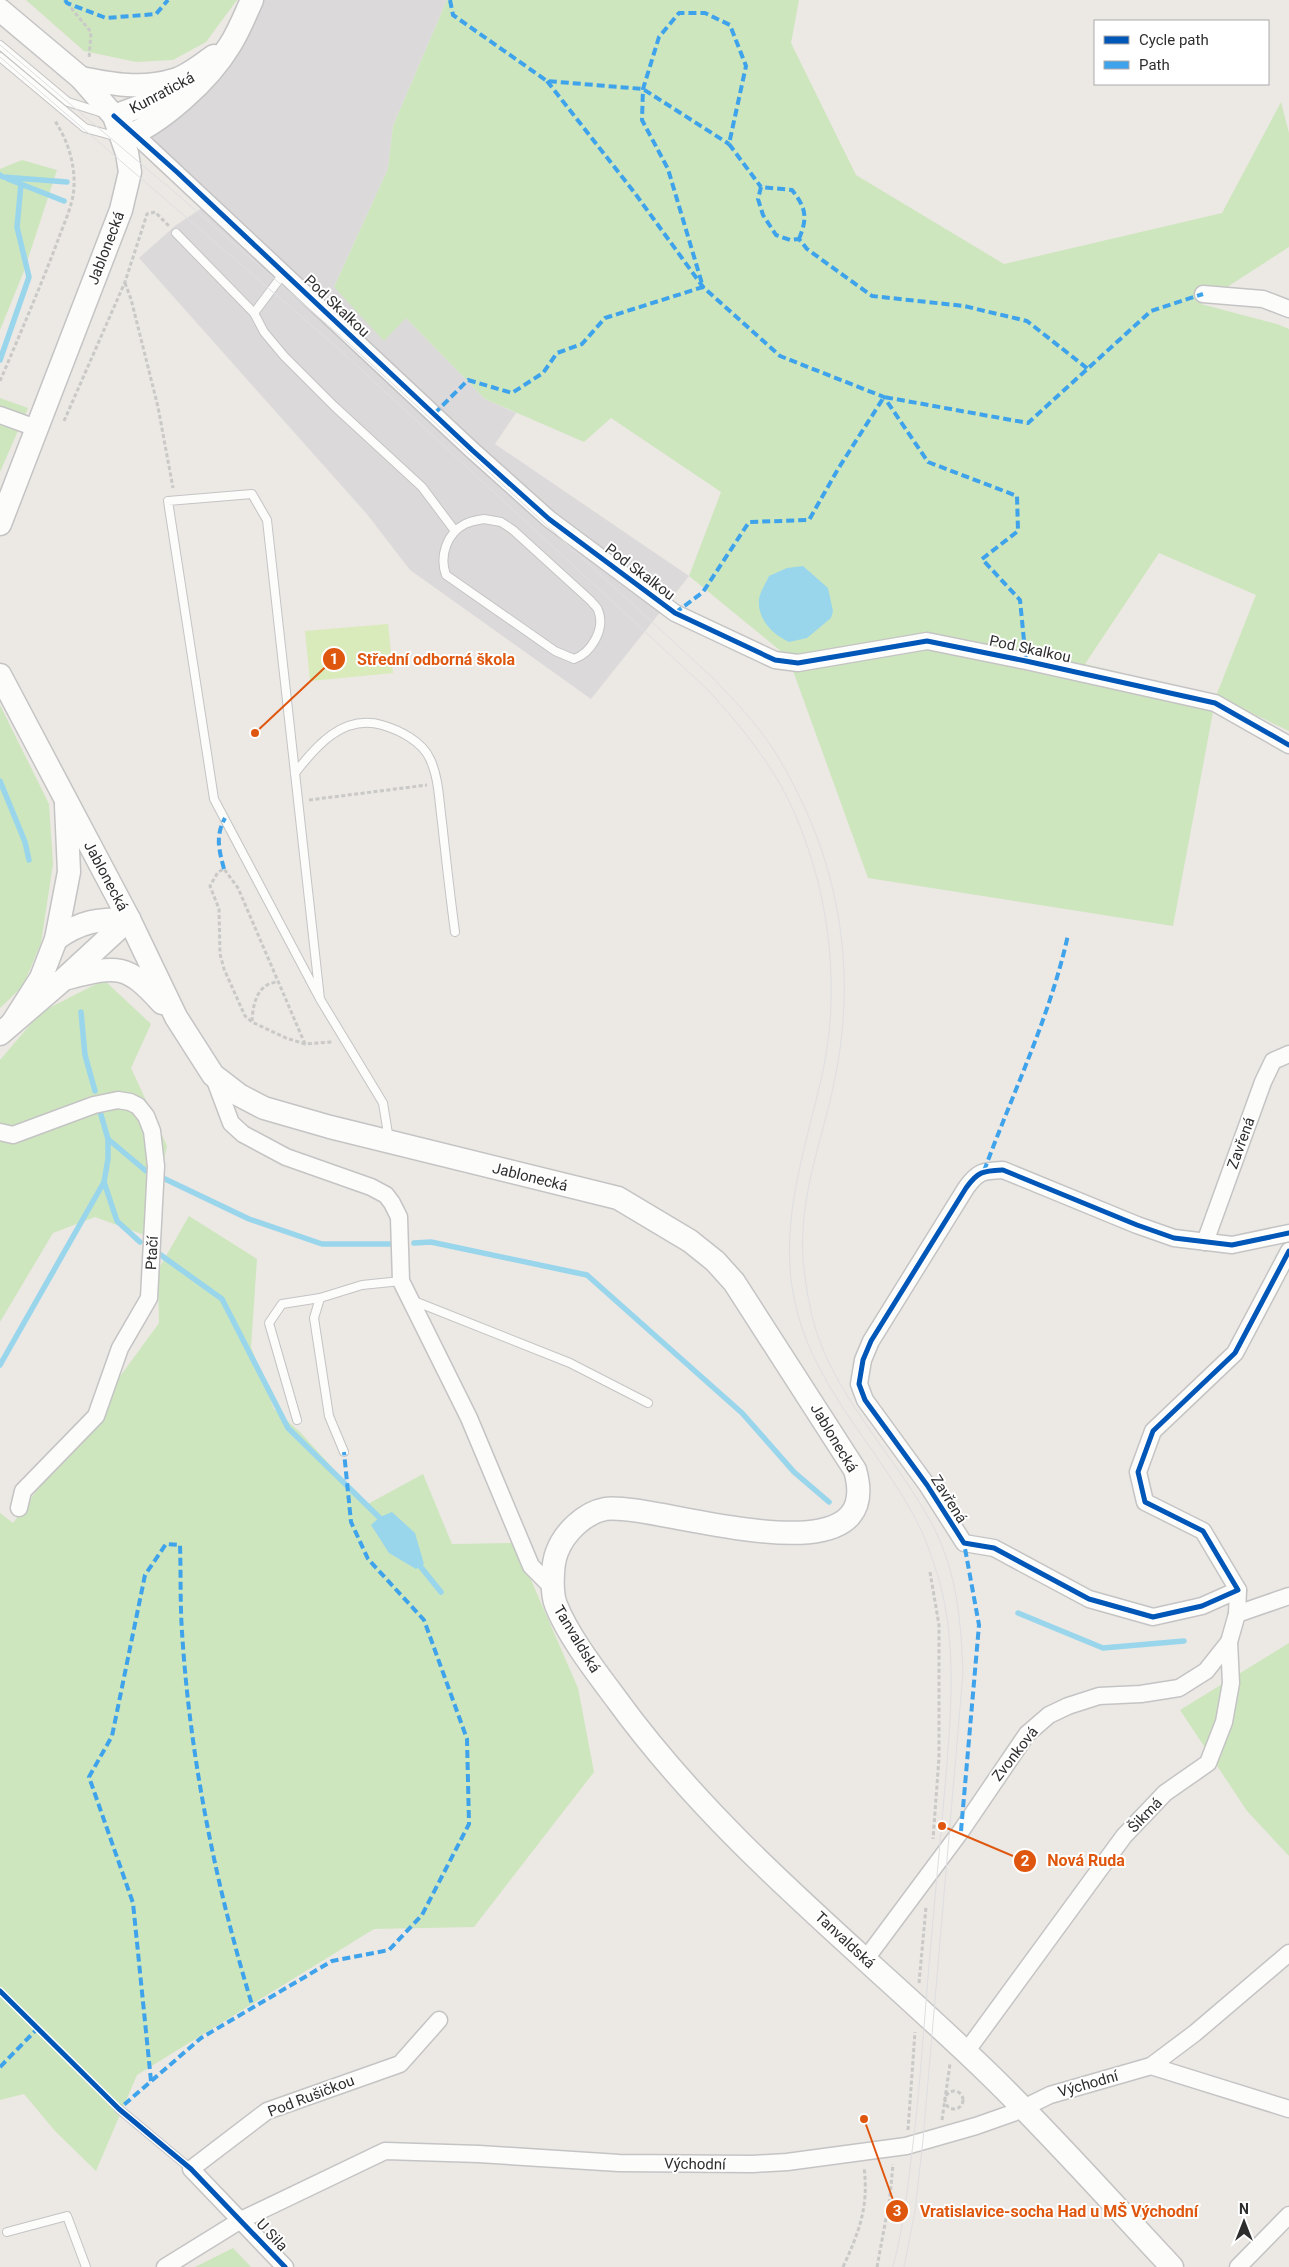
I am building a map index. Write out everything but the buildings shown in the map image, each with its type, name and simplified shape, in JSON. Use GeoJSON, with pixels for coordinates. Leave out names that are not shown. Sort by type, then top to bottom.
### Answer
{"type":"FeatureCollection","features":[{"type":"Feature","properties":{"kind":"main road","name":"Kunratická"},"geometry":{"type":"LineString","coordinates":[[129,136],[194,91],[230,46],[252,0]]}},
{"type":"Feature","properties":{"kind":"main road","name":"Jablonecká"},"geometry":{"type":"LineString","coordinates":[[0,10],[81,78],[114,116],[129,136],[130,172],[121,210],[0,524]]}},
{"type":"Feature","properties":{"kind":"main road","name":"Kunratická"},"geometry":{"type":"LineString","coordinates":[[81,78],[124,86],[148,85],[176,80],[230,46]]}},
{"type":"Feature","properties":{"kind":"main road","name":"Kunratická"},"geometry":{"type":"LineString","coordinates":[[114,116],[152,102],[193,80],[230,46]]}},
{"type":"Feature","properties":{"kind":"main road","name":"Jablonecká"},"geometry":{"type":"LineString","coordinates":[[0,676],[129,918],[176,1018],[213,1075],[239,1095],[264,1108],[390,1142],[618,1198],[690,1241],[715,1261],[734,1282],[855,1470],[860,1488],[859,1500],[854,1511],[849,1518],[832,1528],[817,1531],[770,1532],[728,1528],[627,1509],[603,1510],[584,1517],[556,1553],[553,1588]]}},
{"type":"Feature","properties":{"kind":"main road"},"geometry":{"type":"LineString","coordinates":[[7,1028],[41,978],[56,939],[69,872],[66,798]]}},
{"type":"Feature","properties":{"kind":"main road"},"geometry":{"type":"LineString","coordinates":[[56,939],[71,928],[86,922],[129,918]]}},
{"type":"Feature","properties":{"kind":"main road"},"geometry":{"type":"LineString","coordinates":[[7,1028],[64,979],[129,918]]}},
{"type":"Feature","properties":{"kind":"main road"},"geometry":{"type":"LineString","coordinates":[[64,979],[100,969],[120,970],[136,976],[176,1018]]}},
{"type":"Feature","properties":{"kind":"main road","name":"Tanvaldská"},"geometry":{"type":"LineString","coordinates":[[553,1588],[558,1609],[592,1666],[670,1768],[710,1812],[865,1960],[917,2005],[958,2056],[1023,2107],[1172,2267]]}},
{"type":"Feature","properties":{"kind":"street","name":"Pod Skalkou"},"geometry":{"type":"LineString","coordinates":[[129,136],[284,273],[466,444],[549,519],[674,613],[775,660],[798,663],[927,641],[1026,661],[1215,704],[1289,745]]}},
{"type":"Feature","properties":{"kind":"street"},"geometry":{"type":"LineString","coordinates":[[1204,294],[1263,300],[1289,310]]}},
{"type":"Feature","properties":{"kind":"street"},"geometry":{"type":"LineString","coordinates":[[0,415],[36,428]]}},
{"type":"Feature","properties":{"kind":"street","name":"Zavřená"},"geometry":{"type":"LineString","coordinates":[[1205,1242],[1263,1082],[1273,1061],[1289,1054]]}},
{"type":"Feature","properties":{"kind":"street","name":"Jablonecká"},"geometry":{"type":"LineString","coordinates":[[213,1075],[231,1123],[243,1134],[286,1156],[371,1186],[386,1194],[399,1217],[400,1281],[469,1418],[531,1566],[553,1588]]}},
{"type":"Feature","properties":{"kind":"street","name":"Ptačí"},"geometry":{"type":"LineString","coordinates":[[0,1132],[13,1134],[94,1104],[118,1100],[130,1102],[138,1106],[146,1116],[152,1131],[156,1166],[149,1298],[120,1348],[96,1416],[23,1491],[19,1508]]}},
{"type":"Feature","properties":{"kind":"street","name":"Zavřená"},"geometry":{"type":"LineString","coordinates":[[1238,1590],[1202,1606],[1153,1617],[1088,1600],[994,1548],[964,1543],[927,1484],[865,1400],[859,1384],[863,1360],[871,1341],[966,1188],[976,1175],[984,1171],[1003,1170],[1137,1226],[1174,1238],[1232,1245],[1289,1233]]}},
{"type":"Feature","properties":{"kind":"street"},"geometry":{"type":"LineString","coordinates":[[1238,1590],[1202,1530],[1145,1502],[1138,1472],[1153,1431],[1235,1354],[1289,1251]]}},
{"type":"Feature","properties":{"kind":"street","name":"Zvonková"},"geometry":{"type":"LineString","coordinates":[[865,1960],[929,1871],[961,1831],[1027,1734],[1049,1715],[1068,1706],[1099,1696],[1140,1694],[1179,1688],[1206,1671],[1229,1642],[1237,1614],[1238,1590]]}},
{"type":"Feature","properties":{"kind":"street"},"geometry":{"type":"LineString","coordinates":[[1237,1614],[1289,1596]]}},
{"type":"Feature","properties":{"kind":"street","name":"Šikmá"},"geometry":{"type":"LineString","coordinates":[[958,2056],[1124,1836],[1165,1793],[1208,1763],[1224,1722],[1231,1683],[1229,1642]]}},
{"type":"Feature","properties":{"kind":"street","name":"Východní"},"geometry":{"type":"LineString","coordinates":[[165,2267],[240,2220],[385,2152],[479,2154],[619,2163],[752,2164],[900,2147],[976,2126],[1050,2095],[1151,2066],[1195,2033],[1289,1953]]}},
{"type":"Feature","properties":{"kind":"street","name":"Pod Rušičkou"},"geometry":{"type":"LineString","coordinates":[[191,2169],[268,2111],[400,2064],[439,2020]]}},
{"type":"Feature","properties":{"kind":"street"},"geometry":{"type":"LineString","coordinates":[[1151,2066],[1289,2109]]}},
{"type":"Feature","properties":{"kind":"street"},"geometry":{"type":"LineString","coordinates":[[191,2169],[240,2220]]}},
{"type":"Feature","properties":{"kind":"street"},"geometry":{"type":"LineString","coordinates":[[1238,2267],[1289,2214]]}},
{"type":"Feature","properties":{"kind":"street","name":"U Sila"},"geometry":{"type":"LineString","coordinates":[[240,2220],[285,2267]]}},
{"type":"Feature","properties":{"kind":"lane"},"geometry":{"type":"LineString","coordinates":[[0,45],[68,102],[114,116]]}},
{"type":"Feature","properties":{"kind":"lane"},"geometry":{"type":"LineString","coordinates":[[0,57],[84,128],[129,136]]}},
{"type":"Feature","properties":{"kind":"lane"},"geometry":{"type":"LineString","coordinates":[[176,233],[254,313],[264,332],[284,356],[334,406],[410,474],[455,531]]}},
{"type":"Feature","properties":{"kind":"lane"},"geometry":{"type":"LineString","coordinates":[[254,313],[284,273]]}},
{"type":"Feature","properties":{"kind":"lane"},"geometry":{"type":"LineString","coordinates":[[320,999],[268,520],[252,494],[168,501],[214,799],[320,999],[383,1103],[390,1142]]}},
{"type":"Feature","properties":{"kind":"lane"},"geometry":{"type":"LineString","coordinates":[[484,519],[501,522],[513,530],[591,601],[599,611],[598,635],[583,656],[574,659],[555,651],[446,575],[443,567],[443,555],[455,531],[466,522],[484,519]]}},
{"type":"Feature","properties":{"kind":"lane"},"geometry":{"type":"LineString","coordinates":[[295,773],[313,750],[328,736],[352,724],[367,722],[392,728],[407,736],[421,747],[430,758],[437,783],[455,932]]}},
{"type":"Feature","properties":{"kind":"lane"},"geometry":{"type":"LineString","coordinates":[[298,1420],[269,1323],[282,1304],[320,1298],[362,1286],[400,1281]]}},
{"type":"Feature","properties":{"kind":"lane"},"geometry":{"type":"LineString","coordinates":[[320,1298],[314,1318],[328,1416],[344,1452]]}},
{"type":"Feature","properties":{"kind":"lane"},"geometry":{"type":"LineString","coordinates":[[410,1299],[570,1363],[648,1403]]}},
{"type":"Feature","properties":{"kind":"lane"},"geometry":{"type":"LineString","coordinates":[[119,2109],[191,2169]]}},
{"type":"Feature","properties":{"kind":"lane"},"geometry":{"type":"LineString","coordinates":[[7,2232],[67,2216],[86,2267]]}},
{"type":"Feature","properties":{"kind":"path"},"geometry":{"type":"LineString","coordinates":[[67,3],[90,32],[89,62],[81,56]]}},
{"type":"Feature","properties":{"kind":"path"},"geometry":{"type":"LineString","coordinates":[[0,380],[42,283],[66,217],[74,186],[71,160],[64,135],[54,119]]}},
{"type":"Feature","properties":{"kind":"path"},"geometry":{"type":"LineString","coordinates":[[64,421],[125,282],[147,214],[155,212],[176,233]]}},
{"type":"Feature","properties":{"kind":"path"},"geometry":{"type":"LineString","coordinates":[[125,282],[131,298],[158,407],[175,500]]}},
{"type":"Feature","properties":{"kind":"path"},"geometry":{"type":"LineString","coordinates":[[298,801],[437,783]]}},
{"type":"Feature","properties":{"kind":"path"},"geometry":{"type":"LineString","coordinates":[[305,1044],[238,888],[224,869],[218,872],[210,886],[219,909],[220,954],[224,969],[245,1016],[252,1022],[286,1038],[305,1044],[346,1041]]}},
{"type":"Feature","properties":{"kind":"path"},"geometry":{"type":"LineString","coordinates":[[252,1022],[253,1007],[258,994],[272,983],[277,982]]}},
{"type":"Feature","properties":{"kind":"path"},"geometry":{"type":"LineString","coordinates":[[930,1572],[939,1634],[940,1758],[933,1843]]}},
{"type":"Feature","properties":{"kind":"path"},"geometry":{"type":"LineString","coordinates":[[877,2267],[900,2147],[917,2005],[929,1871]]}},
{"type":"Feature","properties":{"kind":"path"},"geometry":{"type":"LineString","coordinates":[[940,2136],[945,2098],[958,2056]]}},
{"type":"Feature","properties":{"kind":"path"},"geometry":{"type":"LineString","coordinates":[[954,2090],[961,2093],[962,2103],[958,2108],[952,2108],[947,2104],[945,2098],[948,2093],[954,2090]]}},
{"type":"Feature","properties":{"kind":"path"},"geometry":{"type":"LineString","coordinates":[[843,2267],[862,2220],[865,2204],[866,2189],[861,2152]]}},
{"type":"Feature","properties":{"kind":"shaded area"},"geometry":{"type":"Polygon","coordinates":[[[252,0],[447,0],[393,126],[388,169],[334,287],[406,318],[485,399],[516,413],[495,444],[689,576],[591,699],[410,570],[366,513],[139,258],[176,225],[210,203],[135,133],[162,115],[252,0]]]}},
{"type":"Feature","properties":{"kind":"green space"},"geometry":{"type":"Polygon","coordinates":[[[26,0],[237,0],[206,42],[173,60],[136,62],[84,51],[26,0]]]}},
{"type":"Feature","properties":{"kind":"green space"},"geometry":{"type":"Polygon","coordinates":[[[447,0],[799,0],[791,43],[856,175],[1004,264],[1222,213],[1281,102],[1289,133],[1289,247],[1201,304],[1277,324],[1289,329],[1289,731],[1216,696],[1173,926],[868,878],[788,657],[689,576],[721,492],[611,418],[584,442],[485,399],[406,318],[384,341],[334,287],[388,169],[393,126],[447,0]],[[1159,553],[1085,664],[1216,696],[1256,595],[1159,553]]]}},
{"type":"Feature","properties":{"kind":"green space"},"geometry":{"type":"Polygon","coordinates":[[[22,160],[57,170],[24,271],[0,330],[0,169],[22,160]]]}},
{"type":"Feature","properties":{"kind":"green space"},"geometry":{"type":"Polygon","coordinates":[[[0,398],[28,408],[0,472],[0,398]]]}},
{"type":"Feature","properties":{"kind":"green space"},"geometry":{"type":"Polygon","coordinates":[[[388,624],[393,673],[310,681],[305,631],[388,624]]]}},
{"type":"Feature","properties":{"kind":"green space"},"geometry":{"type":"Polygon","coordinates":[[[0,705],[49,804],[53,864],[41,943],[23,986],[0,1008],[0,705]]]}},
{"type":"Feature","properties":{"kind":"green space"},"geometry":{"type":"Polygon","coordinates":[[[104,980],[151,1024],[131,1068],[167,1146],[147,1236],[95,1217],[53,1233],[0,1322],[0,1060],[41,1012],[104,980]]]}},
{"type":"Feature","properties":{"kind":"green space"},"geometry":{"type":"Polygon","coordinates":[[[189,1216],[257,1259],[251,1347],[274,1409],[301,1433],[366,1505],[423,1474],[452,1544],[515,1543],[578,1688],[594,1772],[474,1927],[374,1929],[137,2075],[96,2171],[55,2131],[24,2094],[0,2100],[0,1513],[13,1523],[159,1323],[158,1270],[189,1216]]]}},
{"type":"Feature","properties":{"kind":"green space"},"geometry":{"type":"Polygon","coordinates":[[[1289,1643],[1289,1856],[1247,1811],[1180,1710],[1289,1643]]]}},
{"type":"Feature","properties":{"kind":"green space"},"geometry":{"type":"Polygon","coordinates":[[[233,2248],[251,2267],[195,2267],[233,2248]]]}},
{"type":"Feature","properties":{"kind":"water"},"geometry":{"type":"Polygon","coordinates":[[[803,566],[828,588],[833,611],[831,618],[807,638],[789,642],[777,635],[767,625],[760,613],[759,599],[769,576],[787,568],[803,566]]]}},
{"type":"Feature","properties":{"kind":"water"},"geometry":{"type":"Polygon","coordinates":[[[392,1512],[415,1533],[424,1564],[416,1569],[389,1553],[371,1525],[380,1517],[392,1512]]]}},
{"type":"Feature","properties":{"kind":"waterway"},"geometry":{"type":"LineString","coordinates":[[0,175],[3,177],[67,182]]}},
{"type":"Feature","properties":{"kind":"waterway"},"geometry":{"type":"LineString","coordinates":[[8,179],[64,201]]}},
{"type":"Feature","properties":{"kind":"waterway"},"geometry":{"type":"LineString","coordinates":[[0,360],[29,277],[17,227],[21,184]]}},
{"type":"Feature","properties":{"kind":"waterway"},"geometry":{"type":"LineString","coordinates":[[0,781],[25,842],[29,860]]}},
{"type":"Feature","properties":{"kind":"waterway"},"geometry":{"type":"LineString","coordinates":[[81,1012],[85,1055],[95,1091]]}},
{"type":"Feature","properties":{"kind":"waterway"},"geometry":{"type":"LineString","coordinates":[[99,1108],[108,1139],[146,1171]]}},
{"type":"Feature","properties":{"kind":"waterway"},"geometry":{"type":"LineString","coordinates":[[108,1139],[108,1159],[104,1182],[117,1221],[140,1242]]}},
{"type":"Feature","properties":{"kind":"waterway"},"geometry":{"type":"LineString","coordinates":[[163,1178],[249,1219],[322,1244],[395,1244]]}},
{"type":"Feature","properties":{"kind":"waterway"},"geometry":{"type":"LineString","coordinates":[[0,1365],[104,1182]]}},
{"type":"Feature","properties":{"kind":"waterway"},"geometry":{"type":"LineString","coordinates":[[414,1243],[431,1242],[587,1275],[742,1413],[794,1472],[829,1502]]}},
{"type":"Feature","properties":{"kind":"waterway"},"geometry":{"type":"LineString","coordinates":[[158,1253],[222,1299],[288,1428],[385,1523]]}},
{"type":"Feature","properties":{"kind":"waterway"},"geometry":{"type":"LineString","coordinates":[[416,1561],[441,1592]]}},
{"type":"Feature","properties":{"kind":"waterway"},"geometry":{"type":"LineString","coordinates":[[1018,1613],[1103,1648],[1184,1641]]}},
{"type":"Feature","properties":{"kind":"tram line"},"geometry":{"type":"LineString","coordinates":[[0,45],[178,195],[346,341],[713,678],[746,714],[775,752],[797,791],[814,830],[828,871],[838,912],[843,954],[844,996],[841,1039],[834,1083],[811,1175],[804,1212],[804,1274],[812,1316],[833,1372],[918,1500],[941,1544],[953,1579],[959,1616],[962,1654],[963,1673],[923,2140],[915,2211],[904,2267]]}},
{"type":"Feature","properties":{"kind":"tram line"},"geometry":{"type":"LineString","coordinates":[[0,57],[339,349],[707,689],[758,750],[780,784],[797,819],[809,850],[825,915],[831,981],[827,1047],[796,1185],[792,1212],[790,1266],[793,1293],[801,1325],[813,1355],[828,1383],[899,1490],[923,1535],[942,1591],[950,1647],[951,1703],[919,2083],[906,2200],[893,2267]]}},
{"type":"Feature","properties":{"kind":"marked path"},"geometry":{"type":"LineString","coordinates":[[65,0],[67,3],[106,18],[156,14],[168,0]]}},
{"type":"Feature","properties":{"kind":"marked path"},"geometry":{"type":"LineString","coordinates":[[450,0],[453,15],[547,81],[643,89],[729,144]]}},
{"type":"Feature","properties":{"kind":"marked path"},"geometry":{"type":"LineString","coordinates":[[434,414],[468,380],[512,393],[543,373],[557,353],[582,344],[605,318],[703,287],[668,169],[642,120],[643,89],[659,37],[679,13],[705,13],[730,25],[746,66],[729,144],[761,187]]}},
{"type":"Feature","properties":{"kind":"marked path"},"geometry":{"type":"LineString","coordinates":[[547,81],[634,192],[703,287],[780,356],[884,397],[928,462],[1017,496],[1018,531],[982,559],[1020,600],[1026,661]]}},
{"type":"Feature","properties":{"kind":"marked path"},"geometry":{"type":"LineString","coordinates":[[799,239],[804,225],[804,213],[797,196],[792,190],[761,187],[758,199],[763,215],[776,235],[790,240],[799,239],[807,249],[872,296],[964,306],[1027,321],[1088,369]]}},
{"type":"Feature","properties":{"kind":"marked path"},"geometry":{"type":"LineString","coordinates":[[675,613],[703,592],[749,522],[809,520],[838,469],[884,397],[1028,423],[1151,311],[1203,294]]}},
{"type":"Feature","properties":{"kind":"marked path"},"geometry":{"type":"LineString","coordinates":[[224,869],[219,849],[219,837],[225,818]]}},
{"type":"Feature","properties":{"kind":"marked path"},"geometry":{"type":"LineString","coordinates":[[984,1171],[1041,1025],[1068,935]]}},
{"type":"Feature","properties":{"kind":"marked path"},"geometry":{"type":"LineString","coordinates":[[116,2105],[119,2109],[201,2038],[332,1961],[389,1950],[422,1915],[469,1824],[467,1739],[424,1620],[368,1559],[351,1522],[344,1452]]}},
{"type":"Feature","properties":{"kind":"marked path"},"geometry":{"type":"LineString","coordinates":[[961,1831],[979,1625],[964,1543]]}},
{"type":"Feature","properties":{"kind":"marked path"},"geometry":{"type":"LineString","coordinates":[[151,2081],[133,1903],[89,1777],[112,1736],[145,1575],[166,1544],[180,1545],[182,1632],[191,1727],[198,1775],[227,1916],[253,2008]]}},
{"type":"Feature","properties":{"kind":"marked path"},"geometry":{"type":"LineString","coordinates":[[0,2067],[38,2028]]}},
{"type":"Feature","properties":{"kind":"cycle path"},"geometry":{"type":"LineString","coordinates":[[114,116],[178,173],[472,450],[549,519],[675,613],[775,660],[798,663],[927,641],[1026,661],[1215,703],[1289,745]]}},
{"type":"Feature","properties":{"kind":"cycle path"},"geometry":{"type":"LineString","coordinates":[[1289,1233],[1232,1245],[1174,1238],[1137,1225],[1003,1170],[981,1173],[966,1188],[871,1341],[863,1360],[859,1384],[865,1400],[927,1485],[964,1543],[994,1548],[1089,1599],[1153,1617],[1202,1606],[1238,1590],[1203,1531],[1145,1502],[1138,1472],[1153,1431],[1235,1353],[1289,1251]]}},
{"type":"Feature","properties":{"kind":"cycle path"},"geometry":{"type":"LineString","coordinates":[[0,1991],[119,2109],[191,2169],[285,2267]]}},
{"type":"Feature","properties":{"kind":"place","name":"Střední odborná škola"},"geometry":{"type":"Point","coordinates":[255,733]}},
{"type":"Feature","properties":{"kind":"place","name":"Nová Ruda"},"geometry":{"type":"Point","coordinates":[942,1826]}},
{"type":"Feature","properties":{"kind":"place","name":"Vratislavice-socha Had u MŠ Východní"},"geometry":{"type":"Point","coordinates":[864,2119]}}]}
